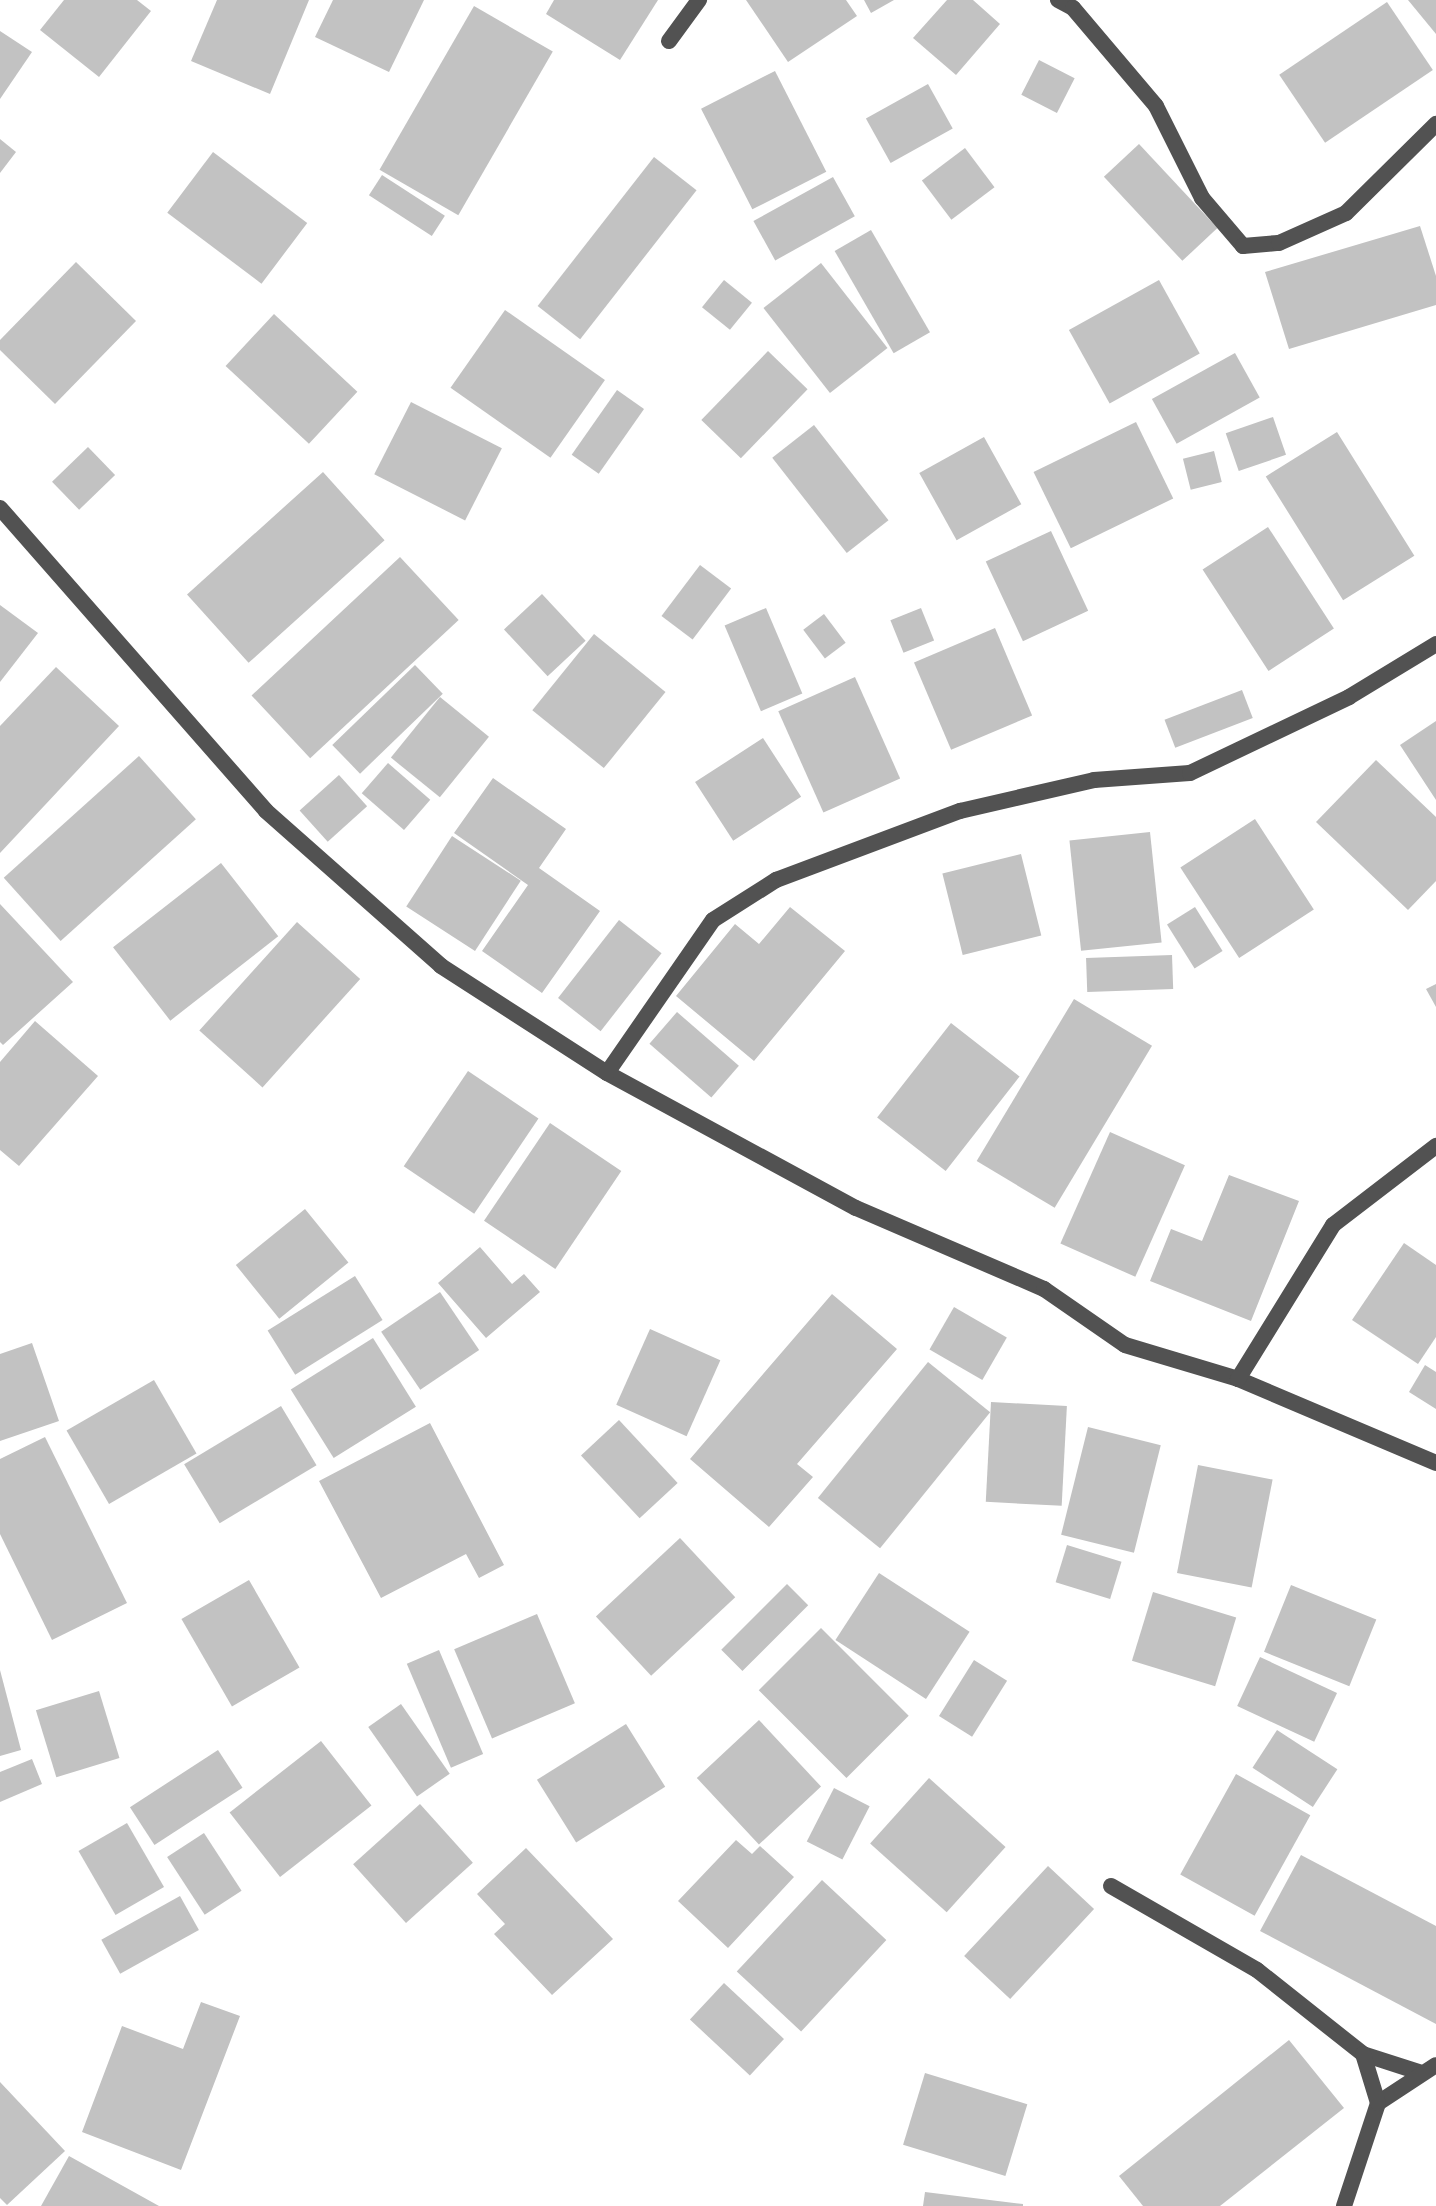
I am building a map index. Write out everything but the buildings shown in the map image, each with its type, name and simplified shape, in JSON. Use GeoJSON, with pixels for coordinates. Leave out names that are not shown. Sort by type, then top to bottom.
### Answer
{"type":"FeatureCollection","features":[{"type":"Feature","properties":{"kind":"street"},"geometry":{"type":"LineString","coordinates":[[669,41],[699,0]]}},
{"type":"Feature","properties":{"kind":"street"},"geometry":{"type":"LineString","coordinates":[[1058,0],[1073,8],[1156,106],[1202,198],[1243,246],[1279,243],[1346,213],[1436,124]]}},
{"type":"Feature","properties":{"kind":"street"},"geometry":{"type":"LineString","coordinates":[[0,508],[266,811],[441,966],[607,1073],[856,1208],[1044,1289],[1125,1345],[1238,1379],[1436,1463]]}},
{"type":"Feature","properties":{"kind":"street"},"geometry":{"type":"LineString","coordinates":[[607,1073],[713,920],[776,880],[960,811],[1094,780],[1190,773],[1349,697],[1436,644]]}},
{"type":"Feature","properties":{"kind":"street"},"geometry":{"type":"LineString","coordinates":[[1238,1379],[1333,1225],[1436,1146]]}},
{"type":"Feature","properties":{"kind":"street"},"geometry":{"type":"LineString","coordinates":[[1111,1886],[1257,1970],[1363,2054],[1419,2072]]}},
{"type":"Feature","properties":{"kind":"street"},"geometry":{"type":"LineString","coordinates":[[1363,2054],[1378,2103]]}},
{"type":"Feature","properties":{"kind":"street"},"geometry":{"type":"LineString","coordinates":[[1344,2206],[1378,2103],[1419,2072],[1436,2065]]}}]}
